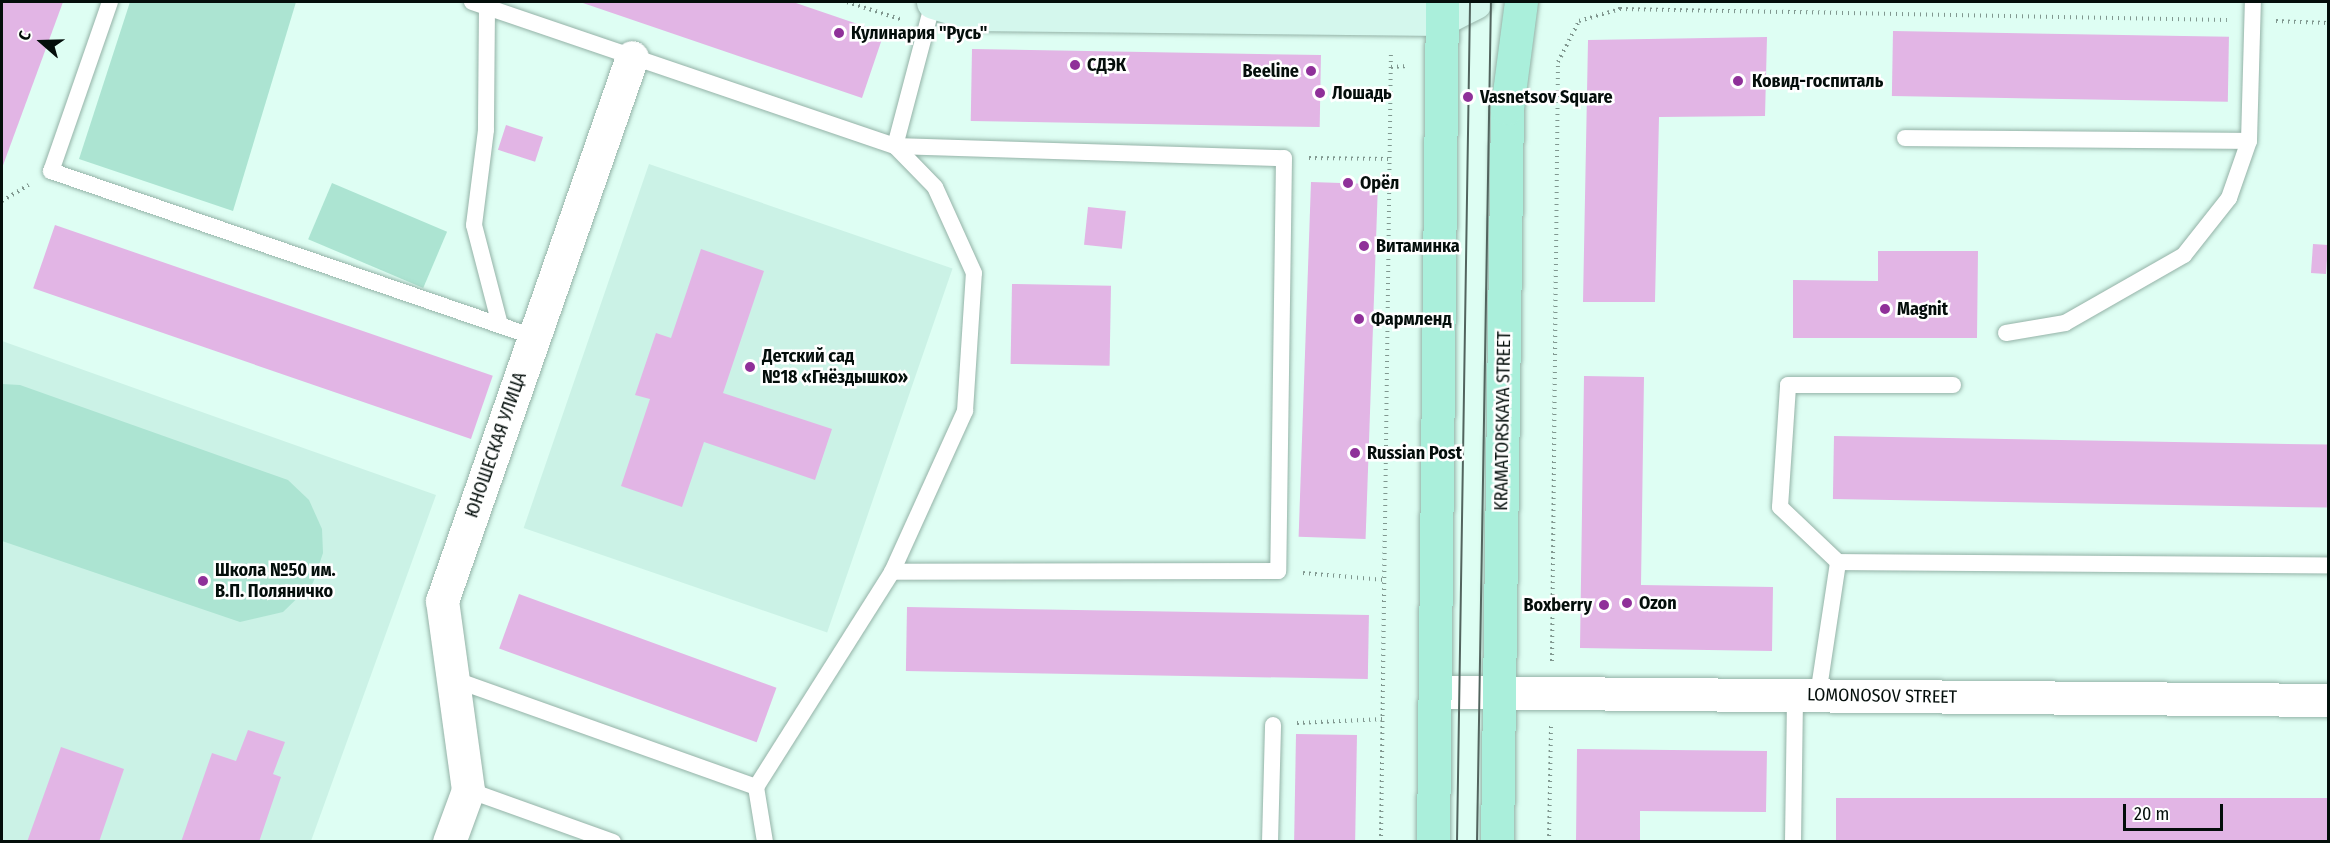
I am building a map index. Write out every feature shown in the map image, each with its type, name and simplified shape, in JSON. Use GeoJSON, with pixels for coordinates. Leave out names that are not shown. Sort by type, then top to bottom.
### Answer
{"type":"FeatureCollection","features":[{"type":"Feature","properties":{"kind":"main road","name":"KRAMATORSKAYA STREET"},"geometry":{"type":"LineString","coordinates":[[1497,842],[1507,108],[1521,2]]}},
{"type":"Feature","properties":{"kind":"main road"},"geometry":{"type":"LineString","coordinates":[[1433,842],[1442,10]]}},
{"type":"Feature","properties":{"kind":"street"},"geometry":{"type":"LineString","coordinates":[[933,2],[972,14],[1442,10],[1475,2]]}},
{"type":"Feature","properties":{"kind":"street","name":"ЮНОШЕСКАЯ УЛИЦА"},"geometry":{"type":"LineString","coordinates":[[449,842],[468,790],[442,601],[632,57]]}},
{"type":"Feature","properties":{"kind":"street","name":"LOMONOSOV STREET"},"geometry":{"type":"LineString","coordinates":[[1435,692],[2328,700]]}},
{"type":"Feature","properties":{"kind":"lane"},"geometry":{"type":"LineString","coordinates":[[110,2],[51,171],[534,337]]}},
{"type":"Feature","properties":{"kind":"lane"},"geometry":{"type":"LineString","coordinates":[[895,146],[933,2]]}},
{"type":"Feature","properties":{"kind":"lane"},"geometry":{"type":"LineString","coordinates":[[2006,333],[2065,323],[2184,255],[2229,198],[2249,141],[2253,2]]}},
{"type":"Feature","properties":{"kind":"lane"},"geometry":{"type":"LineString","coordinates":[[500,325],[474,225],[486,130],[479,4],[895,146],[1284,158],[1278,571],[892,572]]}},
{"type":"Feature","properties":{"kind":"lane"},"geometry":{"type":"LineString","coordinates":[[1905,138],[2249,141]]}},
{"type":"Feature","properties":{"kind":"lane"},"geometry":{"type":"LineString","coordinates":[[765,842],[756,787],[892,572],[965,411],[974,273],[935,187],[895,146]]}},
{"type":"Feature","properties":{"kind":"lane"},"geometry":{"type":"LineString","coordinates":[[1953,385],[1788,385],[1780,507],[1838,562],[2328,565]]}},
{"type":"Feature","properties":{"kind":"lane"},"geometry":{"type":"LineString","coordinates":[[1792,842],[1806,695],[1838,562]]}},
{"type":"Feature","properties":{"kind":"lane"},"geometry":{"type":"LineString","coordinates":[[453,679],[756,787]]}},
{"type":"Feature","properties":{"kind":"lane"},"geometry":{"type":"LineString","coordinates":[[1270,842],[1273,725]]}},
{"type":"Feature","properties":{"kind":"lane"},"geometry":{"type":"LineString","coordinates":[[468,790],[613,842]]}},
{"type":"Feature","properties":{"kind":"path"},"geometry":{"type":"LineString","coordinates":[[1620,2],[1620,9]]}},
{"type":"Feature","properties":{"kind":"path"},"geometry":{"type":"LineString","coordinates":[[1550,842],[1558,62],[1579,21],[1620,9],[2328,23]]}},
{"type":"Feature","properties":{"kind":"path"},"geometry":{"type":"LineString","coordinates":[[1381,842],[1390,38]]}},
{"type":"Feature","properties":{"kind":"path"},"geometry":{"type":"LineString","coordinates":[[1284,158],[1389,159]]}},
{"type":"Feature","properties":{"kind":"path"},"geometry":{"type":"LineString","coordinates":[[2,201],[51,171]]}},
{"type":"Feature","properties":{"kind":"path"},"geometry":{"type":"LineString","coordinates":[[1278,571],[1385,580]]}},
{"type":"Feature","properties":{"kind":"path"},"geometry":{"type":"LineString","coordinates":[[1273,725],[1383,719]]}},
{"type":"Feature","properties":{"kind":"shaded area"},"geometry":{"type":"Polygon","coordinates":[[[130,2],[296,2],[233,211],[79,159],[130,2]]]}},
{"type":"Feature","properties":{"kind":"shaded area","name":"Детский сад №18 «Гнёздышко»"},"geometry":{"type":"Polygon","coordinates":[[[649,164],[953,269],[827,633],[524,528],[649,164]]]}},
{"type":"Feature","properties":{"kind":"shaded area"},"geometry":{"type":"Polygon","coordinates":[[[332,183],[447,232],[423,288],[308,239],[332,183]]]}},
{"type":"Feature","properties":{"kind":"shaded area","name":"Школа №50 им. В.П. Поляничко"},"geometry":{"type":"Polygon","coordinates":[[[2,341],[436,495],[311,841],[2,842],[2,341]]]}},
{"type":"Feature","properties":{"kind":"shaded area"},"geometry":{"type":"Polygon","coordinates":[[[2,384],[20,385],[288,480],[309,500],[322,529],[323,553],[313,583],[283,612],[240,622],[2,541],[2,384]]]}},
{"type":"Feature","properties":{"kind":"building"},"geometry":{"type":"Polygon","coordinates":[[[2,2],[63,2],[2,168],[2,2]]]}},
{"type":"Feature","properties":{"kind":"building"},"geometry":{"type":"Polygon","coordinates":[[[580,2],[793,2],[884,33],[862,98],[580,2]]]}},
{"type":"Feature","properties":{"kind":"building"},"geometry":{"type":"Polygon","coordinates":[[[1893,31],[2229,37],[2228,102],[1892,96],[1893,31]]]}},
{"type":"Feature","properties":{"kind":"building"},"geometry":{"type":"Polygon","coordinates":[[[1767,37],[1765,116],[1659,117],[1655,302],[1583,302],[1588,40],[1767,37]]]}},
{"type":"Feature","properties":{"kind":"building"},"geometry":{"type":"Polygon","coordinates":[[[972,49],[1321,55],[1320,127],[971,121],[972,49]]]}},
{"type":"Feature","properties":{"kind":"building"},"geometry":{"type":"Polygon","coordinates":[[[506,125],[543,137],[535,162],[498,150],[506,125]]]}},
{"type":"Feature","properties":{"kind":"building"},"geometry":{"type":"Polygon","coordinates":[[[1311,182],[1378,184],[1366,539],[1299,537],[1311,182]]]}},
{"type":"Feature","properties":{"kind":"building"},"geometry":{"type":"Polygon","coordinates":[[[1088,207],[1126,211],[1122,249],[1084,245],[1088,207]]]}},
{"type":"Feature","properties":{"kind":"building"},"geometry":{"type":"Polygon","coordinates":[[[55,225],[493,376],[471,439],[33,288],[55,225]]]}},
{"type":"Feature","properties":{"kind":"building"},"geometry":{"type":"Polygon","coordinates":[[[2313,244],[2328,245],[2326,274],[2311,273],[2313,244]]]}},
{"type":"Feature","properties":{"kind":"building"},"geometry":{"type":"Polygon","coordinates":[[[701,249],[764,271],[723,393],[832,429],[815,480],[704,442],[682,507],[621,486],[650,399],[635,395],[656,333],[671,338],[701,249]]]}},
{"type":"Feature","properties":{"kind":"building","name":"Magnit"},"geometry":{"type":"Polygon","coordinates":[[[1878,251],[1978,251],[1977,338],[1793,338],[1793,280],[1878,281],[1878,251]]]}},
{"type":"Feature","properties":{"kind":"building"},"geometry":{"type":"Polygon","coordinates":[[[1012,284],[1111,286],[1110,366],[1011,364],[1012,284]]]}},
{"type":"Feature","properties":{"kind":"building"},"geometry":{"type":"Polygon","coordinates":[[[1584,376],[1644,377],[1641,585],[1773,587],[1772,651],[1580,648],[1584,376]]]}},
{"type":"Feature","properties":{"kind":"building"},"geometry":{"type":"Polygon","coordinates":[[[1834,436],[2328,445],[2327,508],[1833,499],[1834,436]]]}},
{"type":"Feature","properties":{"kind":"building"},"geometry":{"type":"Polygon","coordinates":[[[519,594],[776,688],[757,742],[499,649],[519,594]]]}},
{"type":"Feature","properties":{"kind":"building"},"geometry":{"type":"Polygon","coordinates":[[[907,607],[1369,615],[1368,679],[906,671],[907,607]]]}},
{"type":"Feature","properties":{"kind":"building"},"geometry":{"type":"Polygon","coordinates":[[[248,730],[285,742],[273,774],[281,777],[259,842],[181,842],[212,753],[236,761],[248,730]]]}},
{"type":"Feature","properties":{"kind":"building"},"geometry":{"type":"Polygon","coordinates":[[[1296,734],[1357,735],[1355,842],[1294,842],[1296,734]]]}},
{"type":"Feature","properties":{"kind":"building"},"geometry":{"type":"Polygon","coordinates":[[[61,747],[124,769],[99,842],[27,842],[61,747]]]}},
{"type":"Feature","properties":{"kind":"building"},"geometry":{"type":"Polygon","coordinates":[[[1577,749],[1767,751],[1766,812],[1640,811],[1640,842],[1576,842],[1577,749]]]}},
{"type":"Feature","properties":{"kind":"building"},"geometry":{"type":"Polygon","coordinates":[[[1836,798],[2328,798],[2328,842],[1836,842],[1836,798]]]}},
{"type":"Feature","properties":{"kind":"tram line"},"geometry":{"type":"LineString","coordinates":[[1457,842],[1470,2]]}},
{"type":"Feature","properties":{"kind":"tram line"},"geometry":{"type":"LineString","coordinates":[[1477,842],[1491,2]]}},
{"type":"Feature","properties":{"kind":"place","name":"Кулинария \"Русь\""},"geometry":{"type":"Point","coordinates":[839,33]}},
{"type":"Feature","properties":{"kind":"place","name":"СДЭК"},"geometry":{"type":"Point","coordinates":[1075,65]}},
{"type":"Feature","properties":{"kind":"place","name":"Beeline"},"geometry":{"type":"Point","coordinates":[1311,71]}},
{"type":"Feature","properties":{"kind":"place","name":"Ковид-госпиталь"},"geometry":{"type":"Point","coordinates":[1738,81]}},
{"type":"Feature","properties":{"kind":"place","name":"Лошадь"},"geometry":{"type":"Point","coordinates":[1320,93]}},
{"type":"Feature","properties":{"kind":"place","name":"Vasnetsov Square"},"geometry":{"type":"Point","coordinates":[1468,97]}},
{"type":"Feature","properties":{"kind":"place","name":"Орёл"},"geometry":{"type":"Point","coordinates":[1348,183]}},
{"type":"Feature","properties":{"kind":"place","name":"Витаминка"},"geometry":{"type":"Point","coordinates":[1364,246]}},
{"type":"Feature","properties":{"kind":"place","name":"Magnit"},"geometry":{"type":"Point","coordinates":[1885,309]}},
{"type":"Feature","properties":{"kind":"place","name":"Фармленд"},"geometry":{"type":"Point","coordinates":[1359,319]}},
{"type":"Feature","properties":{"kind":"place","name":"Детский сад №18 «Гнёздышко»"},"geometry":{"type":"Point","coordinates":[750,367]}},
{"type":"Feature","properties":{"kind":"place","name":"Russian Post"},"geometry":{"type":"Point","coordinates":[1355,453]}},
{"type":"Feature","properties":{"kind":"place","name":"Школа №50 им. В.П. Поляничко"},"geometry":{"type":"Point","coordinates":[203,581]}},
{"type":"Feature","properties":{"kind":"place","name":"Ozon"},"geometry":{"type":"Point","coordinates":[1627,603]}},
{"type":"Feature","properties":{"kind":"place","name":"Boxberry"},"geometry":{"type":"Point","coordinates":[1604,605]}}]}
